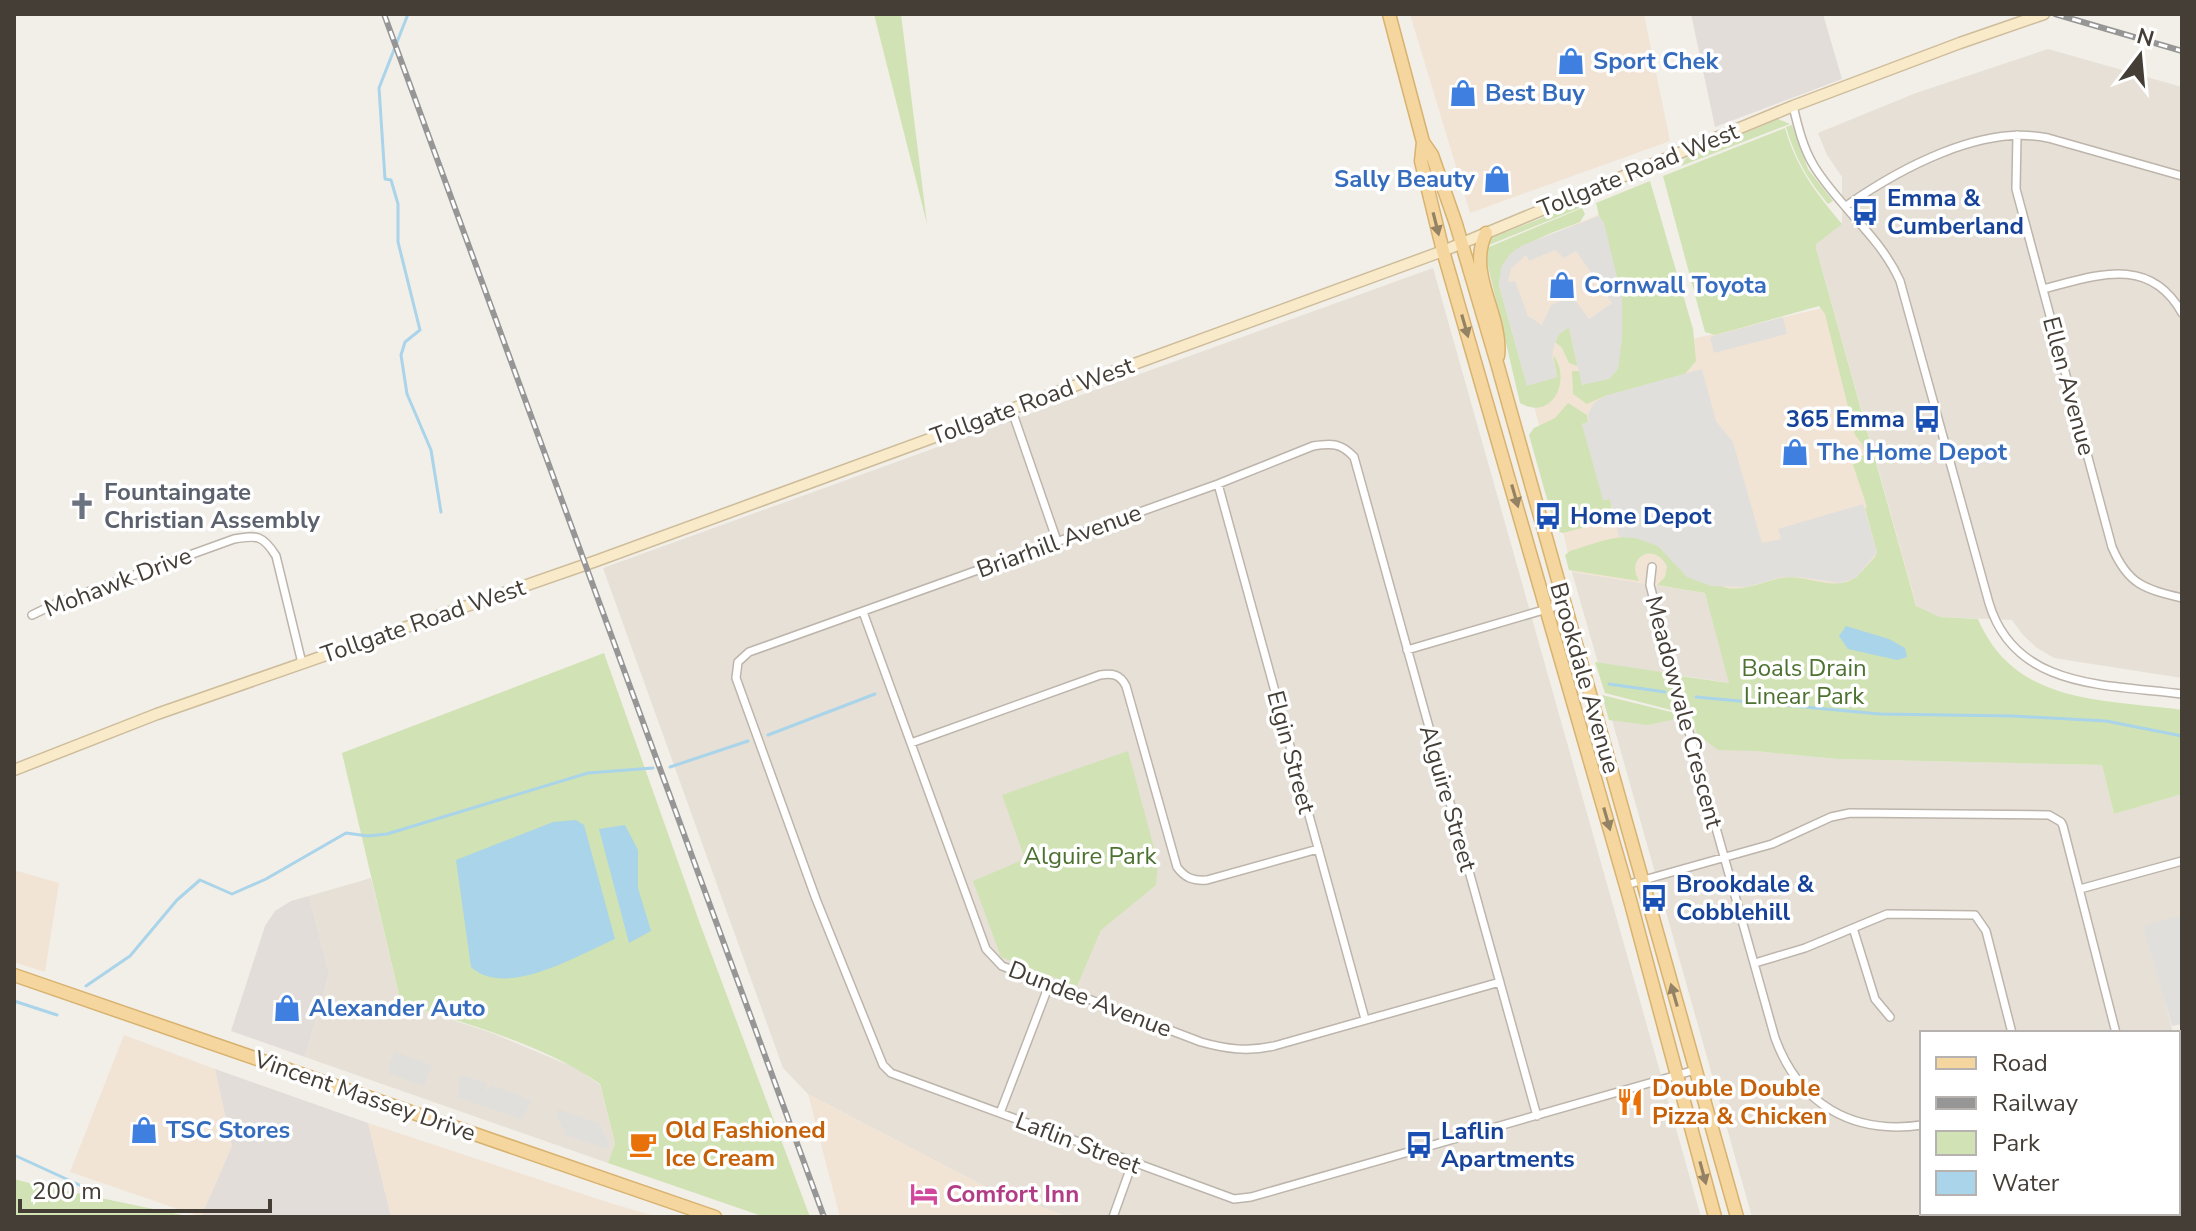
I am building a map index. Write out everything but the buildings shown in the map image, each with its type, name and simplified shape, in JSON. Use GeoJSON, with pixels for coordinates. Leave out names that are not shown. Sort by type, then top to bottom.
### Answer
{"type":"FeatureCollection","features":[{"type":"Feature","properties":{"kind":"main road","name":"Brookdale Avenue"},"geometry":{"type":"LineString","coordinates":[[1389,14],[1423,142],[1432,155],[1497,363],[1737,1217]]}},
{"type":"Feature","properties":{"kind":"main road","name":"Brookdale Avenue"},"geometry":{"type":"LineString","coordinates":[[1423,142],[1421,161],[1443,251],[1626,885],[1715,1217]]}},
{"type":"Feature","properties":{"kind":"main road"},"geometry":{"type":"LineString","coordinates":[[1486,233],[1480,245],[1480,264],[1500,342],[1497,363]]}},
{"type":"Feature","properties":{"kind":"main road","name":"Vincent Massey Drive"},"geometry":{"type":"LineString","coordinates":[[14,975],[715,1217]]}},
{"type":"Feature","properties":{"kind":"street","name":"Tollgate Road West"},"geometry":{"type":"LineString","coordinates":[[14,770],[157,714],[596,561],[1443,251],[1793,106],[2044,14]]}},
{"type":"Feature","properties":{"kind":"street"},"geometry":{"type":"LineString","coordinates":[[1793,106],[1809,158],[1890,259],[1900,281],[1988,600],[2003,635],[2025,659],[2053,674],[2182,694]]}},
{"type":"Feature","properties":{"kind":"street","name":"Ellen Avenue"},"geometry":{"type":"LineString","coordinates":[[2017,135],[2016,189],[2117,558],[2127,575],[2139,584],[2182,598]]}},
{"type":"Feature","properties":{"kind":"street"},"geometry":{"type":"LineString","coordinates":[[1846,206],[1898,172],[1921,161],[1995,136],[2048,138],[2182,176]]}},
{"type":"Feature","properties":{"kind":"street"},"geometry":{"type":"LineString","coordinates":[[2043,289],[2106,273],[2131,274],[2155,283],[2170,295],[2182,313]]}},
{"type":"Feature","properties":{"kind":"street"},"geometry":{"type":"LineString","coordinates":[[1011,408],[1057,541]]}},
{"type":"Feature","properties":{"kind":"street","name":"Briarhill Avenue"},"geometry":{"type":"LineString","coordinates":[[740,660],[749,652],[1218,484],[1313,446],[1330,443],[1343,446],[1354,457],[1360,480]]}},
{"type":"Feature","properties":{"kind":"street","name":"Alguire Street"},"geometry":{"type":"LineString","coordinates":[[1360,480],[1537,1116]]}},
{"type":"Feature","properties":{"kind":"street","name":"Elgin Street"},"geometry":{"type":"LineString","coordinates":[[1218,484],[1365,1019]]}},
{"type":"Feature","properties":{"kind":"street","name":"Mohawk Drive"},"geometry":{"type":"LineString","coordinates":[[32,615],[57,603],[234,539],[253,536],[267,541],[276,556],[302,663]]}},
{"type":"Feature","properties":{"kind":"street","name":"Meadowvale Crescent"},"geometry":{"type":"LineString","coordinates":[[1652,567],[1650,585],[1779,1050],[1792,1074],[1816,1100],[1850,1120],[1874,1127],[1920,1125]]}},
{"type":"Feature","properties":{"kind":"street"},"geometry":{"type":"LineString","coordinates":[[1407,650],[1564,604]]}},
{"type":"Feature","properties":{"kind":"street","name":"Dundee Avenue"},"geometry":{"type":"LineString","coordinates":[[863,612],[986,949],[1002,966],[1201,1042],[1234,1050],[1263,1048],[1500,982]]}},
{"type":"Feature","properties":{"kind":"street","name":"Laflin Street"},"geometry":{"type":"LineString","coordinates":[[740,660],[736,678],[816,899],[883,1065],[891,1073],[1228,1199],[1239,1199],[1695,1070]]}},
{"type":"Feature","properties":{"kind":"street"},"geometry":{"type":"LineString","coordinates":[[911,743],[1112,673],[1119,676],[1126,686],[1177,867],[1187,877],[1197,881],[1209,880],[1318,849]]}},
{"type":"Feature","properties":{"kind":"street","name":"Meadowvale Crescent"},"geometry":{"type":"LineString","coordinates":[[1724,857],[1772,844],[1831,817],[1850,813],[2049,815],[2063,826],[2116,1031]]}},
{"type":"Feature","properties":{"kind":"street"},"geometry":{"type":"LineString","coordinates":[[1626,885],[1724,857]]}},
{"type":"Feature","properties":{"kind":"street"},"geometry":{"type":"LineString","coordinates":[[2080,889],[2182,861]]}},
{"type":"Feature","properties":{"kind":"street"},"geometry":{"type":"LineString","coordinates":[[1755,963],[1791,954],[1887,914],[1975,915],[1986,931],[2011,1031]]}},
{"type":"Feature","properties":{"kind":"street"},"geometry":{"type":"LineString","coordinates":[[1853,928],[1875,999],[1890,1017]]}},
{"type":"Feature","properties":{"kind":"street"},"geometry":{"type":"LineString","coordinates":[[1000,1113],[1049,985]]}},
{"type":"Feature","properties":{"kind":"street"},"geometry":{"type":"LineString","coordinates":[[1113,1217],[1132,1164]]}},
{"type":"Feature","properties":{"kind":"shaded area"},"geometry":{"type":"Polygon","coordinates":[[[1410,14],[1644,14],[1670,141],[1470,213],[1410,14]]]}},
{"type":"Feature","properties":{"kind":"shaded area"},"geometry":{"type":"Polygon","coordinates":[[[1691,14],[1823,14],[1842,79],[1715,127],[1691,14]]]}},
{"type":"Feature","properties":{"kind":"shaded area"},"geometry":{"type":"Polygon","coordinates":[[[2048,49],[2182,87],[2182,678],[2054,658],[2037,648],[2012,620],[1940,617],[1917,607],[1815,244],[1842,223],[1842,177],[1827,155],[1818,133],[1916,93],[2048,49]]]}},
{"type":"Feature","properties":{"kind":"shaded area"},"geometry":{"type":"Polygon","coordinates":[[[1610,210],[1656,378],[1695,362],[1688,340],[1831,306],[1917,607],[1705,593],[1572,572],[1542,436],[1494,258],[1610,210]]]}},
{"type":"Feature","properties":{"kind":"shaded area"},"geometry":{"type":"Polygon","coordinates":[[[1599,216],[1604,223],[1622,298],[1618,369],[1609,379],[1582,385],[1569,327],[1559,334],[1555,342],[1552,356],[1557,377],[1527,386],[1499,285],[1501,267],[1510,254],[1521,246],[1599,216]],[[1555,250],[1529,261],[1526,255],[1511,269],[1508,282],[1515,281],[1528,316],[1542,325],[1551,305],[1569,292],[1589,319],[1612,303],[1576,251],[1564,258],[1555,250]]]}},
{"type":"Feature","properties":{"kind":"shaded area"},"geometry":{"type":"Polygon","coordinates":[[[1433,268],[1701,1217],[1068,1217],[984,1186],[808,1094],[783,1068],[603,568],[1433,268]]]}},
{"type":"Feature","properties":{"kind":"shaded area"},"geometry":{"type":"Polygon","coordinates":[[[1783,317],[1787,334],[1714,353],[1710,337],[1783,317]]]}},
{"type":"Feature","properties":{"kind":"shaded area"},"geometry":{"type":"Polygon","coordinates":[[[1702,369],[1716,421],[1733,442],[1762,543],[1781,539],[1778,529],[1863,504],[1877,552],[1856,578],[1840,583],[1782,577],[1746,587],[1711,586],[1687,577],[1658,546],[1636,538],[1619,537],[1610,499],[1603,500],[1582,424],[1589,422],[1588,414],[1594,403],[1605,396],[1702,369]]]}},
{"type":"Feature","properties":{"kind":"shaded area"},"geometry":{"type":"Polygon","coordinates":[[[1572,572],[1705,593],[1730,683],[1598,663],[1572,572]]]}},
{"type":"Feature","properties":{"kind":"shaded area"},"geometry":{"type":"Polygon","coordinates":[[[1692,719],[1698,739],[1755,746],[1756,751],[1837,759],[2102,765],[2114,814],[2182,794],[2182,916],[2146,927],[2172,1031],[1920,1031],[1920,1215],[2099,1217],[1752,1217],[1612,720],[1692,719]]]}},
{"type":"Feature","properties":{"kind":"shaded area"},"geometry":{"type":"Polygon","coordinates":[[[14,870],[59,883],[45,972],[14,962],[14,870]]]}},
{"type":"Feature","properties":{"kind":"shaded area"},"geometry":{"type":"Polygon","coordinates":[[[371,878],[401,1003],[492,1033],[578,1069],[600,1085],[615,1143],[608,1163],[305,1057],[329,974],[309,896],[371,878]]]}},
{"type":"Feature","properties":{"kind":"shaded area"},"geometry":{"type":"Polygon","coordinates":[[[309,896],[329,974],[305,1057],[231,1031],[265,926],[275,911],[291,901],[309,896]]]}},
{"type":"Feature","properties":{"kind":"shaded area"},"geometry":{"type":"Polygon","coordinates":[[[2182,915],[2182,1024],[2172,1026],[2143,926],[2182,915]]]}},
{"type":"Feature","properties":{"kind":"shaded area"},"geometry":{"type":"Polygon","coordinates":[[[124,1035],[215,1069],[232,1146],[201,1217],[70,1172],[124,1035]]]}},
{"type":"Feature","properties":{"kind":"shaded area"},"geometry":{"type":"Polygon","coordinates":[[[395,1052],[432,1065],[424,1086],[388,1073],[395,1052]]]}},
{"type":"Feature","properties":{"kind":"shaded area"},"geometry":{"type":"Polygon","coordinates":[[[215,1069],[368,1123],[391,1217],[201,1217],[232,1146],[215,1069]]]}},
{"type":"Feature","properties":{"kind":"shaded area"},"geometry":{"type":"Polygon","coordinates":[[[461,1075],[487,1083],[485,1090],[489,1091],[491,1085],[531,1100],[530,1104],[521,1119],[457,1097],[461,1075]]]}},
{"type":"Feature","properties":{"kind":"shaded area"},"geometry":{"type":"Polygon","coordinates":[[[808,1094],[984,1186],[1068,1217],[840,1217],[808,1094]]]}},
{"type":"Feature","properties":{"kind":"shaded area"},"geometry":{"type":"Polygon","coordinates":[[[2180,1108],[2182,1217],[2099,1217],[2180,1215],[2180,1108]]]}},
{"type":"Feature","properties":{"kind":"shaded area"},"geometry":{"type":"Polygon","coordinates":[[[558,1109],[598,1123],[609,1143],[607,1149],[563,1134],[556,1115],[558,1109]]]}},
{"type":"Feature","properties":{"kind":"shaded area"},"geometry":{"type":"Polygon","coordinates":[[[368,1123],[610,1203],[658,1217],[391,1217],[368,1123]]]}},
{"type":"Feature","properties":{"kind":"green space"},"geometry":{"type":"Polygon","coordinates":[[[874,14],[901,14],[927,224],[874,14]]]}},
{"type":"Feature","properties":{"kind":"green space"},"geometry":{"type":"Polygon","coordinates":[[[1778,119],[1790,124],[1681,166],[1686,158],[1778,119]]]}},
{"type":"Feature","properties":{"kind":"green space"},"geometry":{"type":"Polygon","coordinates":[[[1792,125],[1808,169],[1833,201],[1828,204],[1798,159],[1786,127],[1792,125]]]}},
{"type":"Feature","properties":{"kind":"green space","name":"Boals Drain Linear Park"},"geometry":{"type":"Polygon","coordinates":[[[1785,128],[1808,179],[1842,224],[1816,244],[1816,248],[1916,606],[1940,617],[1978,619],[1994,647],[2014,668],[2037,683],[2092,699],[2182,710],[2182,794],[2114,814],[2102,765],[1837,759],[1718,750],[1705,740],[1698,739],[1680,676],[1729,683],[1705,593],[1657,585],[1665,577],[1667,566],[1655,554],[1649,553],[1638,559],[1636,572],[1639,581],[1569,570],[1565,555],[1570,551],[1624,537],[1637,538],[1663,548],[1709,580],[1736,589],[1789,577],[1827,583],[1847,582],[1875,557],[1877,552],[1867,507],[1851,459],[1865,455],[1855,435],[1825,314],[1819,306],[1715,335],[1705,332],[1663,176],[1785,128]]]}},
{"type":"Feature","properties":{"kind":"green space"},"geometry":{"type":"Polygon","coordinates":[[[1650,181],[1693,329],[1696,361],[1685,374],[1587,404],[1573,394],[1572,371],[1579,371],[1583,385],[1617,368],[1620,349],[1619,308],[1596,203],[1650,181]]]}},
{"type":"Feature","properties":{"kind":"green space"},"geometry":{"type":"Polygon","coordinates":[[[1575,205],[1580,208],[1484,247],[1504,230],[1506,232],[1575,205]]]}},
{"type":"Feature","properties":{"kind":"green space"},"geometry":{"type":"Polygon","coordinates":[[[1582,208],[1585,214],[1580,222],[1541,237],[1517,251],[1502,272],[1499,285],[1527,385],[1557,377],[1553,355],[1558,365],[1560,386],[1556,395],[1542,407],[1532,407],[1520,403],[1484,249],[1582,208]]]}},
{"type":"Feature","properties":{"kind":"green space"},"geometry":{"type":"Polygon","coordinates":[[[1569,327],[1577,366],[1569,363],[1562,348],[1555,342],[1559,334],[1569,327]]]}},
{"type":"Feature","properties":{"kind":"green space"},"geometry":{"type":"Polygon","coordinates":[[[1568,403],[1587,415],[1588,422],[1582,424],[1604,500],[1610,499],[1612,510],[1605,522],[1563,533],[1556,531],[1529,435],[1534,428],[1555,418],[1568,403]]]}},
{"type":"Feature","properties":{"kind":"green space"},"geometry":{"type":"Polygon","coordinates":[[[604,653],[699,921],[810,1217],[765,1217],[608,1163],[615,1143],[600,1084],[530,1046],[401,1003],[342,753],[604,653]]]}},
{"type":"Feature","properties":{"kind":"green space"},"geometry":{"type":"Polygon","coordinates":[[[1595,662],[1668,673],[1678,710],[1605,693],[1595,662]]]}},
{"type":"Feature","properties":{"kind":"green space"},"geometry":{"type":"Polygon","coordinates":[[[1602,695],[1679,714],[1680,718],[1648,725],[1609,720],[1602,695]]]}},
{"type":"Feature","properties":{"kind":"green space","name":"Alguire Park"},"geometry":{"type":"Polygon","coordinates":[[[1128,751],[1158,863],[1156,885],[1101,930],[1077,986],[1001,957],[973,881],[1025,859],[1002,795],[1128,751]]]}},
{"type":"Feature","properties":{"kind":"green space"},"geometry":{"type":"Polygon","coordinates":[[[14,1179],[33,1184],[192,1217],[14,1217],[14,1179]]]}},
{"type":"Feature","properties":{"kind":"water"},"geometry":{"type":"Polygon","coordinates":[[[1846,626],[1889,639],[1905,648],[1907,657],[1897,660],[1848,649],[1839,636],[1846,626]]]}},
{"type":"Feature","properties":{"kind":"water"},"geometry":{"type":"Polygon","coordinates":[[[576,820],[584,825],[615,939],[542,971],[522,976],[486,976],[471,967],[456,860],[553,822],[576,820]]]}},
{"type":"Feature","properties":{"kind":"water"},"geometry":{"type":"Polygon","coordinates":[[[625,825],[638,850],[638,888],[651,931],[629,943],[599,829],[625,825]]]}},
{"type":"Feature","properties":{"kind":"waterway"},"geometry":{"type":"LineString","coordinates":[[408,14],[379,88],[385,179],[391,180],[398,204],[398,242],[420,330],[405,342],[401,355],[407,394],[431,450],[441,512]]}},
{"type":"Feature","properties":{"kind":"waterway"},"geometry":{"type":"LineString","coordinates":[[1609,684],[1665,692]]}},
{"type":"Feature","properties":{"kind":"waterway"},"geometry":{"type":"LineString","coordinates":[[768,735],[875,694]]}},
{"type":"Feature","properties":{"kind":"waterway"},"geometry":{"type":"LineString","coordinates":[[1696,697],[1880,714],[2106,721],[2182,736]]}},
{"type":"Feature","properties":{"kind":"waterway"},"geometry":{"type":"LineString","coordinates":[[670,767],[748,741]]}},
{"type":"Feature","properties":{"kind":"waterway"},"geometry":{"type":"LineString","coordinates":[[86,986],[130,956],[177,900],[200,880],[232,894],[266,879],[346,833],[368,836],[387,834],[588,773],[653,768]]}},
{"type":"Feature","properties":{"kind":"waterway"},"geometry":{"type":"LineString","coordinates":[[14,1001],[57,1015]]}},
{"type":"Feature","properties":{"kind":"waterway"},"geometry":{"type":"LineString","coordinates":[[14,1155],[86,1188]]}},
{"type":"Feature","properties":{"kind":"railway"},"geometry":{"type":"LineString","coordinates":[[384,14],[824,1217]]}},
{"type":"Feature","properties":{"kind":"railway"},"geometry":{"type":"LineString","coordinates":[[2055,14],[2182,51]]}},
{"type":"Feature","properties":{"kind":"place","name":"Sport Chek"},"geometry":{"type":"Point","coordinates":[1571,61]}},
{"type":"Feature","properties":{"kind":"place","name":"Best Buy"},"geometry":{"type":"Point","coordinates":[1463,93]}},
{"type":"Feature","properties":{"kind":"place","name":"Sally Beauty"},"geometry":{"type":"Point","coordinates":[1497,179]}},
{"type":"Feature","properties":{"kind":"place","name":"Emma & Cumberland"},"geometry":{"type":"Point","coordinates":[1865,212]}},
{"type":"Feature","properties":{"kind":"place","name":"Cornwall Toyota"},"geometry":{"type":"Point","coordinates":[1562,285]}},
{"type":"Feature","properties":{"kind":"place","name":"365 Emma"},"geometry":{"type":"Point","coordinates":[1927,419]}},
{"type":"Feature","properties":{"kind":"place","name":"The Home Depot"},"geometry":{"type":"Point","coordinates":[1795,452]}},
{"type":"Feature","properties":{"kind":"place","name":"Fountaingate Christian Assembly"},"geometry":{"type":"Point","coordinates":[82,506]}},
{"type":"Feature","properties":{"kind":"place","name":"Home Depot"},"geometry":{"type":"Point","coordinates":[1548,516]}},
{"type":"Feature","properties":{"kind":"place","name":"Brookdale & Cobblehill"},"geometry":{"type":"Point","coordinates":[1654,898]}},
{"type":"Feature","properties":{"kind":"place","name":"Alexander Auto"},"geometry":{"type":"Point","coordinates":[287,1008]}},
{"type":"Feature","properties":{"kind":"place","name":"Double Double Pizza & Chicken"},"geometry":{"type":"Point","coordinates":[1630,1102]}},
{"type":"Feature","properties":{"kind":"place","name":"TSC Stores"},"geometry":{"type":"Point","coordinates":[144,1130]}},
{"type":"Feature","properties":{"kind":"place","name":"Old Fashioned Ice Cream"},"geometry":{"type":"Point","coordinates":[643,1144]}},
{"type":"Feature","properties":{"kind":"place","name":"Laflin Apartments"},"geometry":{"type":"Point","coordinates":[1419,1145]}},
{"type":"Feature","properties":{"kind":"place","name":"Comfort Inn"},"geometry":{"type":"Point","coordinates":[924,1194]}}]}
